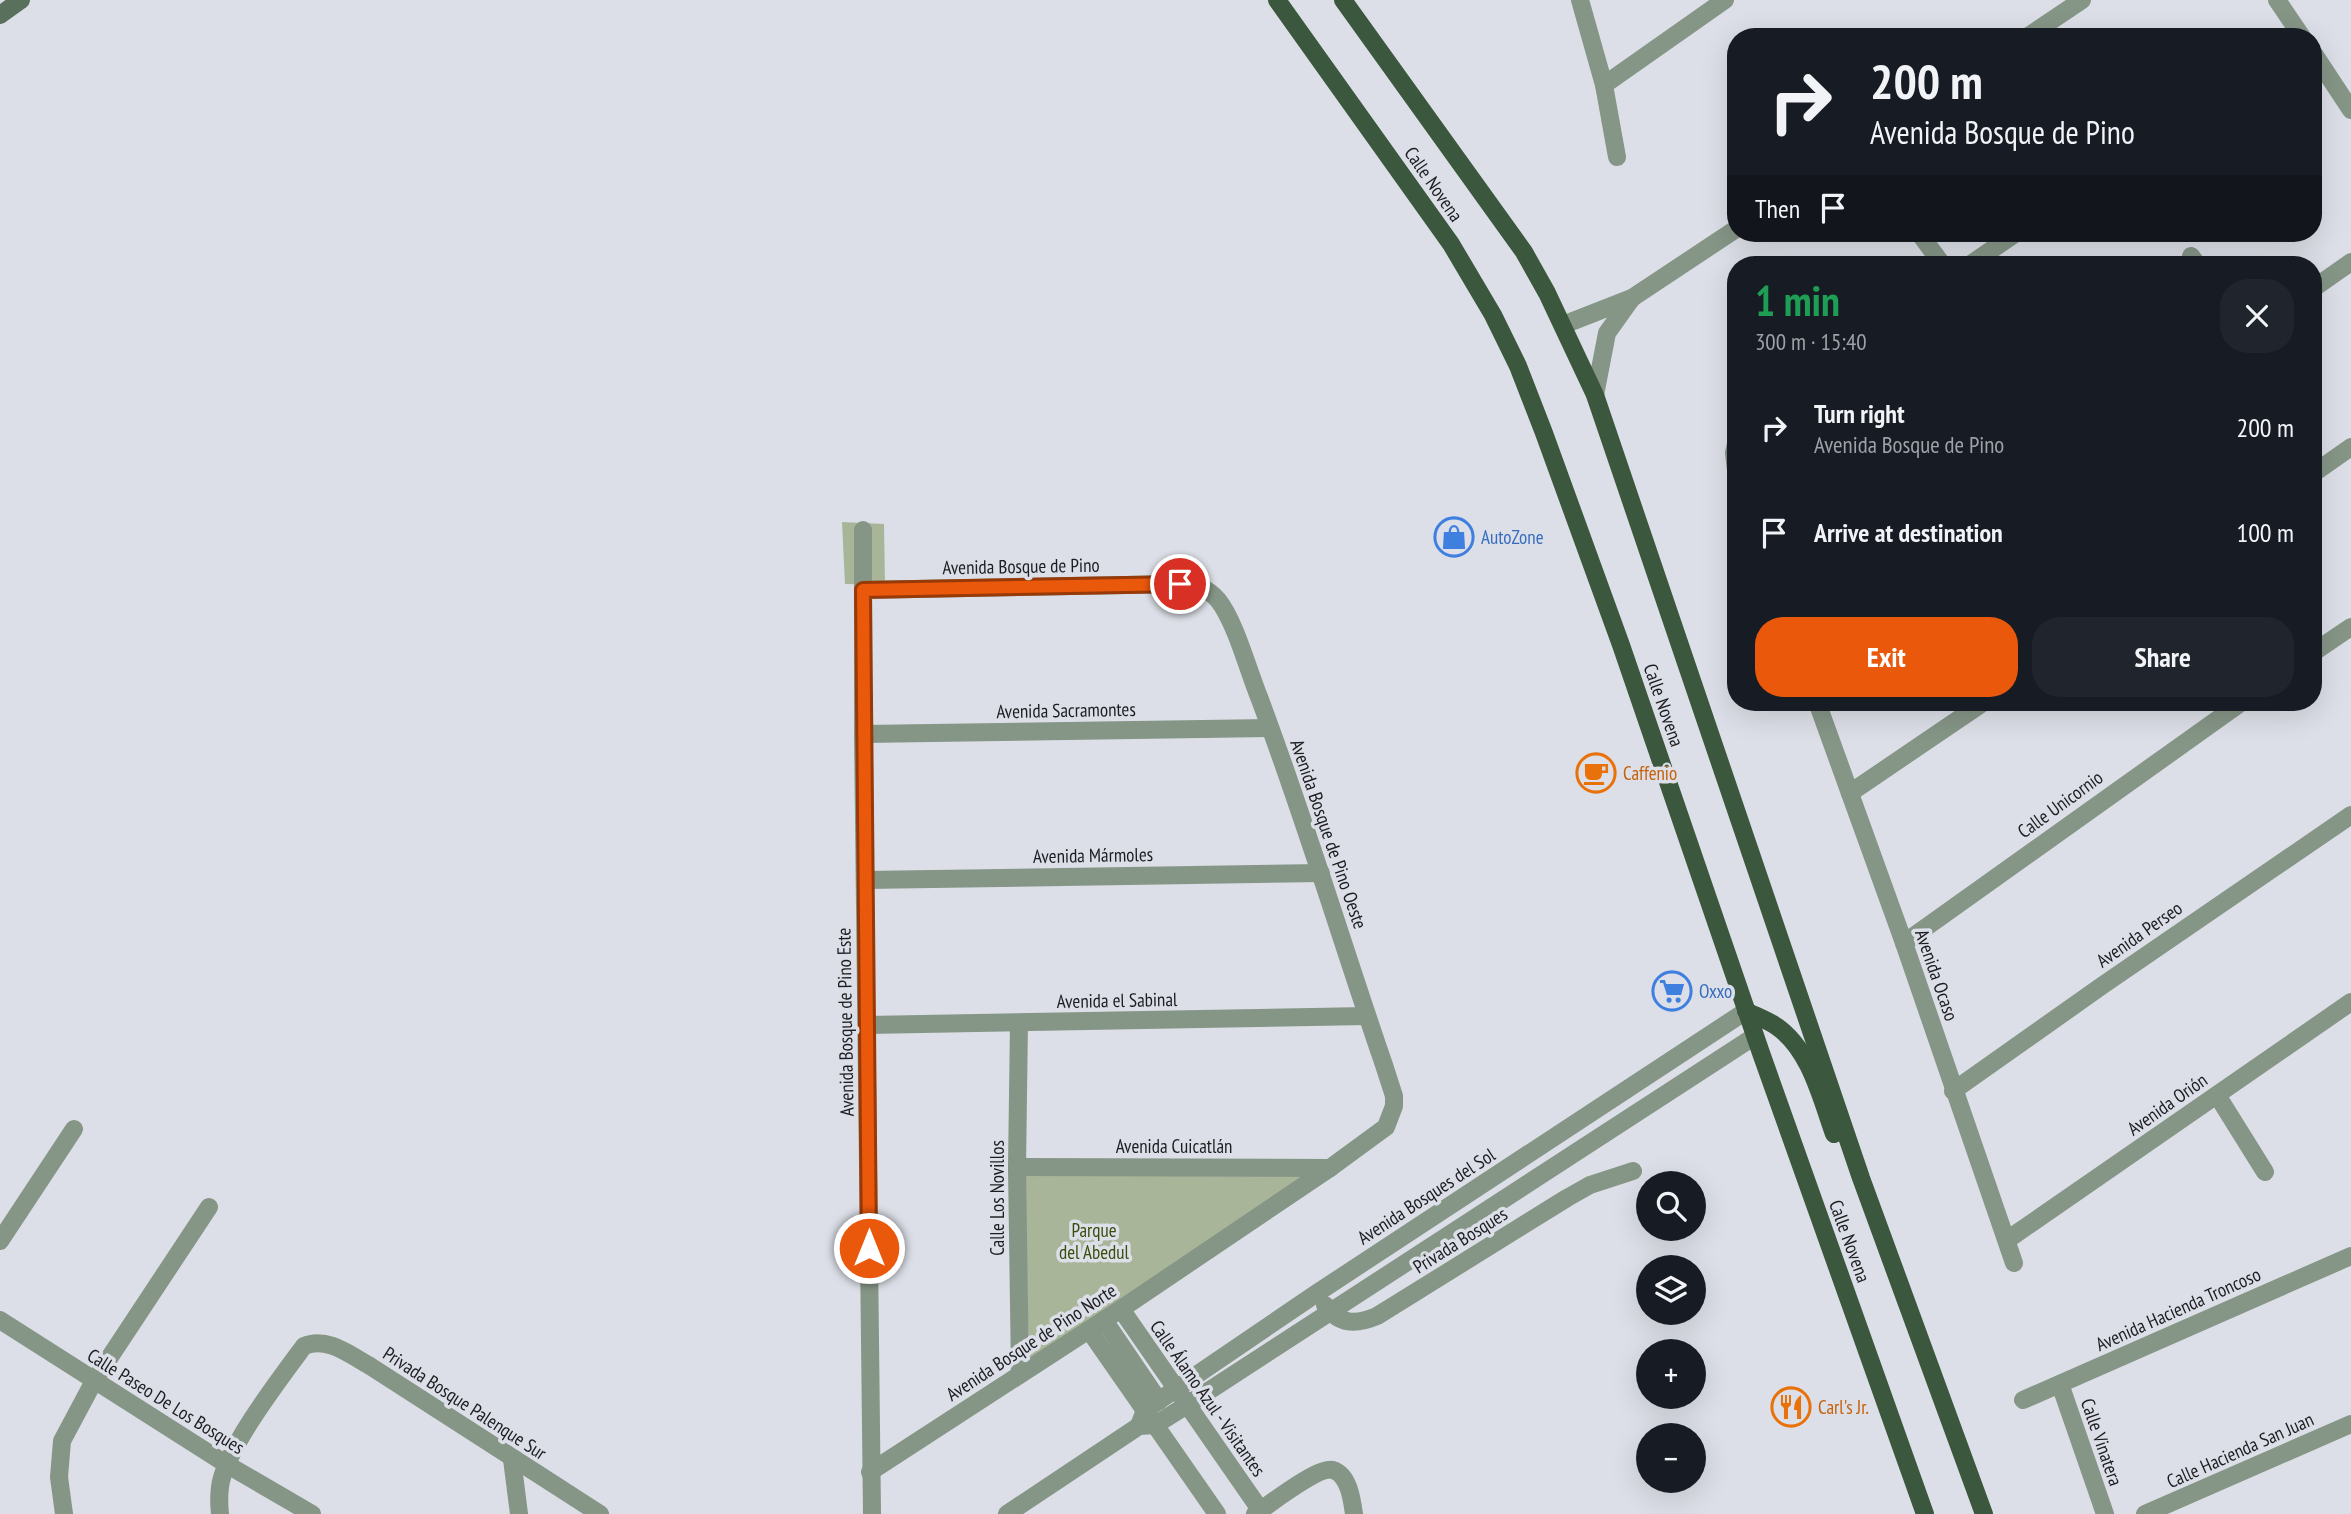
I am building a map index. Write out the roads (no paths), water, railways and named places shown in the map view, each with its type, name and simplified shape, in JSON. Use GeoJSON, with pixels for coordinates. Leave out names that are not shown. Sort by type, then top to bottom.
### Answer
{"type":"FeatureCollection","features":[{"type":"Feature","properties":{"kind":"main road","name":"Calle Novena"},"geometry":{"type":"LineString","coordinates":[[1278,0],[1478,285],[1518,366],[1621,645],[1746,1011],[1925,1514]]}},
{"type":"Feature","properties":{"kind":"main road","name":"Calle Novena"},"geometry":{"type":"LineString","coordinates":[[1343,0],[1524,252],[1563,325],[1595,395],[1861,1178],[1984,1514]]}},
{"type":"Feature","properties":{"kind":"main road"},"geometry":{"type":"LineString","coordinates":[[1746,1011],[1779,1028],[1806,1062],[1838,1143],[1861,1178]]}},
{"type":"Feature","properties":{"kind":"street"},"geometry":{"type":"LineString","coordinates":[[0,15],[21,0]]}},
{"type":"Feature","properties":{"kind":"street"},"geometry":{"type":"LineString","coordinates":[[1580,0],[1604,85],[1617,157]]}},
{"type":"Feature","properties":{"kind":"street"},"geometry":{"type":"LineString","coordinates":[[1604,85],[1726,0]]}},
{"type":"Feature","properties":{"kind":"street"},"geometry":{"type":"LineString","coordinates":[[2040,28],[2082,0]]}},
{"type":"Feature","properties":{"kind":"street"},"geometry":{"type":"LineString","coordinates":[[2277,0],[2294,28]]}},
{"type":"Feature","properties":{"kind":"street"},"geometry":{"type":"LineString","coordinates":[[2322,66],[2351,110]]}},
{"type":"Feature","properties":{"kind":"street"},"geometry":{"type":"LineString","coordinates":[[1563,325],[1632,298],[1727,235]]}},
{"type":"Feature","properties":{"kind":"street"},"geometry":{"type":"LineString","coordinates":[[1983,256],[2003,242]]}},
{"type":"Feature","properties":{"kind":"street"},"geometry":{"type":"LineString","coordinates":[[2322,282],[2351,262]]}},
{"type":"Feature","properties":{"kind":"street"},"geometry":{"type":"LineString","coordinates":[[1595,395],[1607,333],[1632,298]]}},
{"type":"Feature","properties":{"kind":"street"},"geometry":{"type":"LineString","coordinates":[[2322,467],[2351,447]]}},
{"type":"Feature","properties":{"kind":"street","name":"Avenida Bosque de Pino Este"},"geometry":{"type":"LineString","coordinates":[[863,530],[864,880],[872,1514]]}},
{"type":"Feature","properties":{"kind":"street","name":"Avenida Bosque de Pino"},"geometry":{"type":"LineString","coordinates":[[863,590],[1180,584]]}},
{"type":"Feature","properties":{"kind":"street","name":"Avenida Bosque de Pino Oeste"},"geometry":{"type":"LineString","coordinates":[[1180,584],[1201,587],[1216,598],[1224,610],[1270,728],[1394,1096],[1394,1106],[1386,1126]]}},
{"type":"Feature","properties":{"kind":"street"},"geometry":{"type":"LineString","coordinates":[[2322,646],[2351,626]]}},
{"type":"Feature","properties":{"kind":"street","name":"Avenida Ocaso"},"geometry":{"type":"LineString","coordinates":[[1820,711],[1904,943],[2014,1263]]}},
{"type":"Feature","properties":{"kind":"street"},"geometry":{"type":"LineString","coordinates":[[1850,793],[1971,711]]}},
{"type":"Feature","properties":{"kind":"street","name":"Calle Unicornio"},"geometry":{"type":"LineString","coordinates":[[1904,943],[2229,711]]}},
{"type":"Feature","properties":{"kind":"street","name":"Avenida Sacramontes"},"geometry":{"type":"LineString","coordinates":[[863,734],[1270,728]]}},
{"type":"Feature","properties":{"kind":"street","name":"Avenida Perseo"},"geometry":{"type":"LineString","coordinates":[[1953,1091],[2351,816]]}},
{"type":"Feature","properties":{"kind":"street","name":"Avenida Mármoles"},"geometry":{"type":"LineString","coordinates":[[864,880],[1321,873]]}},
{"type":"Feature","properties":{"kind":"street","name":"Avenida Orión"},"geometry":{"type":"LineString","coordinates":[[2007,1240],[2351,1002]]}},
{"type":"Feature","properties":{"kind":"street","name":"Avenida Bosques del Sol"},"geometry":{"type":"LineString","coordinates":[[1007,1514],[1149,1416],[1177,1390],[1317,1293],[1746,1011]]}},
{"type":"Feature","properties":{"kind":"street","name":"Avenida el Sabinal"},"geometry":{"type":"LineString","coordinates":[[867,1025],[1367,1016]]}},
{"type":"Feature","properties":{"kind":"street","name":"Calle Los Novillos"},"geometry":{"type":"LineString","coordinates":[[1019,1023],[1017,1167],[1020,1373]]}},
{"type":"Feature","properties":{"kind":"street","name":"Avenida Bosques del Sol"},"geometry":{"type":"LineString","coordinates":[[1149,1416],[1187,1405],[1755,1035]]}},
{"type":"Feature","properties":{"kind":"street"},"geometry":{"type":"LineString","coordinates":[[2217,1095],[2265,1172]]}},
{"type":"Feature","properties":{"kind":"street","name":"Avenida Bosque de Pino Norte"},"geometry":{"type":"LineString","coordinates":[[870,1472],[1121,1309],[1330,1168],[1386,1126]]}},
{"type":"Feature","properties":{"kind":"street"},"geometry":{"type":"LineString","coordinates":[[0,1241],[74,1129]]}},
{"type":"Feature","properties":{"kind":"street","name":"Avenida Cuicatlán"},"geometry":{"type":"LineString","coordinates":[[1017,1167],[1330,1168]]}},
{"type":"Feature","properties":{"kind":"street","name":"Privada Bosques"},"geometry":{"type":"LineString","coordinates":[[1330,1312],[1342,1320],[1357,1324],[1377,1316],[1567,1198],[1590,1185],[1633,1171]]}},
{"type":"Feature","properties":{"kind":"street"},"geometry":{"type":"LineString","coordinates":[[64,1514],[59,1477],[62,1441],[94,1381],[209,1207]]}},
{"type":"Feature","properties":{"kind":"street","name":"Avenida Hacienda Troncoso"},"geometry":{"type":"LineString","coordinates":[[2023,1400],[2351,1256]]}},
{"type":"Feature","properties":{"kind":"street"},"geometry":{"type":"LineString","coordinates":[[1317,1293],[1330,1312]]}},
{"type":"Feature","properties":{"kind":"street","name":"Calle Álamo Azul - Visitantes"},"geometry":{"type":"LineString","coordinates":[[1121,1309],[1258,1512]]}},
{"type":"Feature","properties":{"kind":"street","name":"Calle Paseo De Los Bosques"},"geometry":{"type":"LineString","coordinates":[[0,1320],[226,1464],[312,1514]]}},
{"type":"Feature","properties":{"kind":"street"},"geometry":{"type":"LineString","coordinates":[[1097,1325],[1149,1416],[1217,1514]]}},
{"type":"Feature","properties":{"kind":"street","name":"Privada Bosque Palenque Sur"},"geometry":{"type":"LineString","coordinates":[[226,1464],[304,1346],[317,1342],[342,1350],[600,1514]]}},
{"type":"Feature","properties":{"kind":"street","name":"Calle Vinatera"},"geometry":{"type":"LineString","coordinates":[[2060,1384],[2105,1514]]}},
{"type":"Feature","properties":{"kind":"street","name":"Calle Hacienda San Juan"},"geometry":{"type":"LineString","coordinates":[[2145,1514],[2351,1424]]}},
{"type":"Feature","properties":{"kind":"street"},"geometry":{"type":"LineString","coordinates":[[512,1459],[519,1514]]}},
{"type":"Feature","properties":{"kind":"street"},"geometry":{"type":"LineString","coordinates":[[220,1514],[220,1485],[226,1464]]}},
{"type":"Feature","properties":{"kind":"street"},"geometry":{"type":"LineString","coordinates":[[1258,1512],[1315,1475],[1333,1470],[1348,1488],[1354,1514]]}},
{"type":"Feature","properties":{"kind":"place","name":"AutoZone"},"geometry":{"type":"Point","coordinates":[1454,537]}},
{"type":"Feature","properties":{"kind":"place","name":"Caffenio"},"geometry":{"type":"Point","coordinates":[1596,773]}},
{"type":"Feature","properties":{"kind":"place","name":"Oxxo"},"geometry":{"type":"Point","coordinates":[1672,991]}},
{"type":"Feature","properties":{"kind":"place","name":"Carl's Jr."},"geometry":{"type":"Point","coordinates":[1791,1407]}},
{"type":"Feature","properties":{"kind":"park label","name":"Parque del Abedul"},"geometry":{"type":"Point","coordinates":[1094,1241]}}]}
